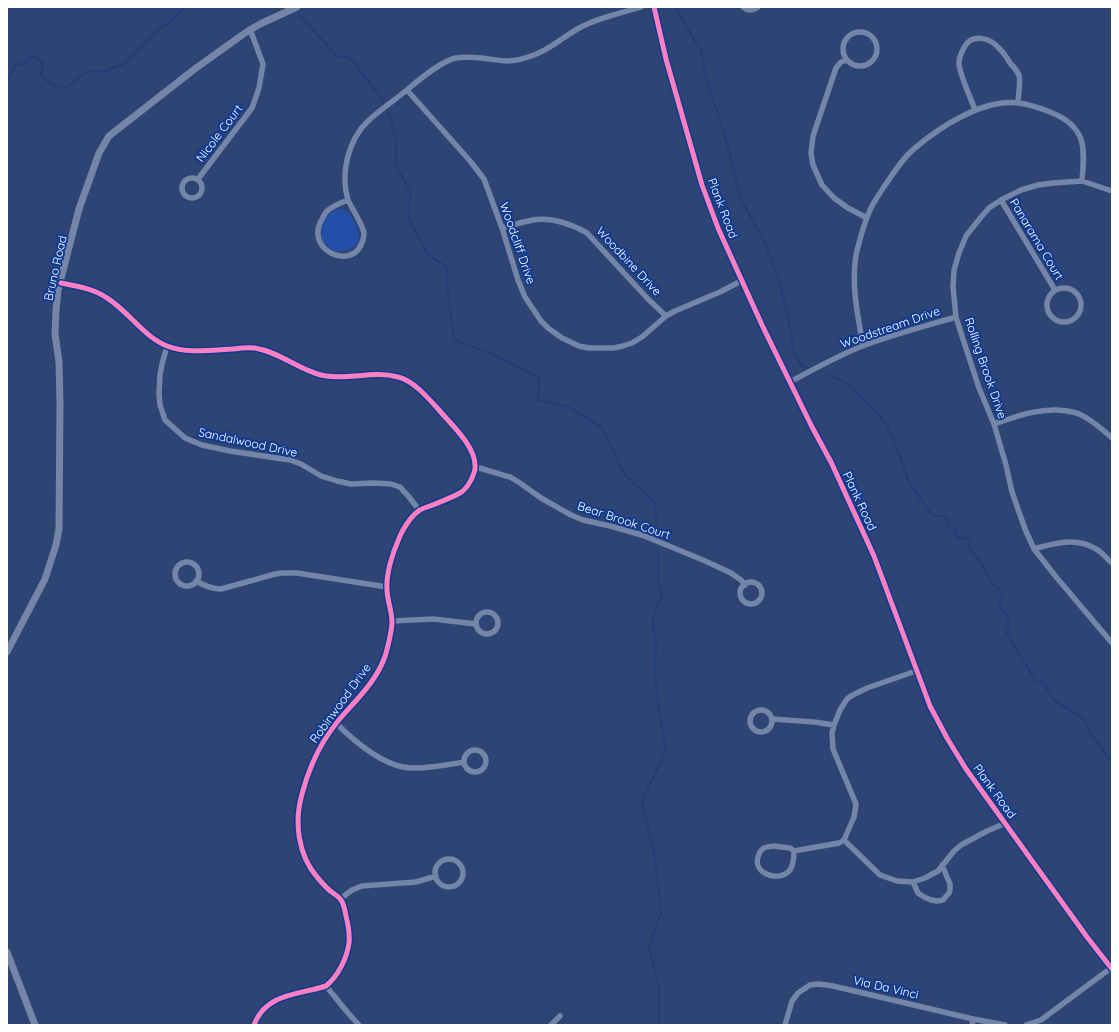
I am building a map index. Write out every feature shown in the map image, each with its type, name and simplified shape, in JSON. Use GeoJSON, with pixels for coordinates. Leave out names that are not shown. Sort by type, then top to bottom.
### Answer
{"type":"FeatureCollection","features":[{"type":"Feature","properties":{"kind":"street","name":"Bruno Road"},"geometry":{"type":"LineString","coordinates":[[7,652],[45,579],[56,545],[58,529],[60,404],[56,310],[79,209],[99,153],[109,136],[196,68],[250,29],[297,7]]}},
{"type":"Feature","properties":{"kind":"street"},"geometry":{"type":"LineString","coordinates":[[348,200],[332,207],[326,213],[319,226],[318,235],[323,248],[330,253],[337,255],[346,256],[355,254],[364,240],[362,228],[348,200],[345,176],[347,160],[358,132],[368,121],[446,62],[455,58],[474,56],[509,61],[535,55],[585,25],[641,7]]}},
{"type":"Feature","properties":{"kind":"street","name":"Plank Road"},"geometry":{"type":"LineString","coordinates":[[654,7],[666,59],[702,185],[718,228],[741,281],[831,462],[874,556],[930,706],[966,769],[1111,969]]}},
{"type":"Feature","properties":{"kind":"street"},"geometry":{"type":"LineString","coordinates":[[743,7],[751,10],[758,7]]}},
{"type":"Feature","properties":{"kind":"street","name":"Nicole Court"},"geometry":{"type":"LineString","coordinates":[[198,179],[252,108],[259,88],[263,64],[250,29]]}},
{"type":"Feature","properties":{"kind":"street"},"geometry":{"type":"LineString","coordinates":[[860,32],[871,37],[875,43],[876,49],[875,56],[871,62],[858,66],[847,60],[843,48],[844,42],[848,37],[860,32]]}},
{"type":"Feature","properties":{"kind":"street"},"geometry":{"type":"LineString","coordinates":[[975,110],[960,70],[959,63],[960,57],[966,45],[970,40],[976,38],[984,39],[995,44],[1019,75],[1018,103]]}},
{"type":"Feature","properties":{"kind":"street"},"geometry":{"type":"LineString","coordinates":[[847,60],[841,62],[836,68],[813,136],[813,165],[822,185],[834,198],[848,208],[867,218]]}},
{"type":"Feature","properties":{"kind":"street","name":"Woodcliff Drive"},"geometry":{"type":"LineString","coordinates":[[407,90],[471,162],[484,179],[525,297],[541,321],[562,338],[579,346],[589,348],[614,348],[632,343],[652,329],[666,316],[741,281]]}},
{"type":"Feature","properties":{"kind":"street"},"geometry":{"type":"LineString","coordinates":[[863,346],[856,306],[855,270],[857,255],[867,218],[873,204],[894,172],[914,148],[941,127],[975,110],[1002,103],[1018,103],[1060,115],[1072,126],[1080,139],[1084,155],[1082,181]]}},
{"type":"Feature","properties":{"kind":"street","name":"Rolling Brook Drive"},"geometry":{"type":"LineString","coordinates":[[1112,191],[1082,181],[1053,183],[1038,185],[1021,190],[1001,200],[989,208],[966,236],[954,270],[953,287],[956,317],[979,388],[994,424],[1024,529],[1034,549],[1112,643]]}},
{"type":"Feature","properties":{"kind":"street","name":"Panarama Court"},"geometry":{"type":"LineString","coordinates":[[1001,200],[1055,290]]}},
{"type":"Feature","properties":{"kind":"street","name":"Woodbine Drive"},"geometry":{"type":"LineString","coordinates":[[502,228],[534,220],[548,220],[574,226],[588,233],[648,299],[666,316]]}},
{"type":"Feature","properties":{"kind":"street"},"geometry":{"type":"LineString","coordinates":[[61,283],[91,290],[106,296],[154,338],[167,346],[189,350],[254,348],[275,354],[304,369],[321,375],[336,377],[383,375],[395,376],[407,380],[425,396],[456,429],[470,448],[476,467]]}},
{"type":"Feature","properties":{"kind":"street","name":"Panarama Court"},"geometry":{"type":"LineString","coordinates":[[1068,288],[1074,291],[1078,296],[1081,302],[1081,309],[1073,320],[1060,322],[1049,314],[1047,301],[1055,290],[1068,288]]}},
{"type":"Feature","properties":{"kind":"street","name":"Woodstream Drive"},"geometry":{"type":"LineString","coordinates":[[790,382],[825,363],[863,346],[956,317]]}},
{"type":"Feature","properties":{"kind":"street","name":"Sandalwood Drive"},"geometry":{"type":"LineString","coordinates":[[167,346],[160,375],[160,405],[165,420],[185,438],[202,445],[230,451],[290,460],[301,464],[321,476],[337,481],[351,484],[391,484],[400,487],[420,510]]}},
{"type":"Feature","properties":{"kind":"street"},"geometry":{"type":"LineString","coordinates":[[994,424],[1023,414],[1046,410],[1063,410],[1078,413],[1093,422],[1112,438]]}},
{"type":"Feature","properties":{"kind":"street","name":"Robinwood Drive"},"geometry":{"type":"LineString","coordinates":[[340,898],[331,892],[308,864],[298,830],[300,805],[310,766],[325,739],[376,675],[384,659],[392,621],[386,587],[398,540],[407,523],[420,510],[446,500],[463,491],[471,480],[476,467]]}},
{"type":"Feature","properties":{"kind":"street","name":"Bear Brook Court"},"geometry":{"type":"LineString","coordinates":[[476,467],[510,477],[540,498],[583,520],[642,535],[704,560],[731,573],[745,585]]}},
{"type":"Feature","properties":{"kind":"street"},"geometry":{"type":"LineString","coordinates":[[1034,549],[1050,544],[1069,542],[1087,544],[1097,549],[1112,563]]}},
{"type":"Feature","properties":{"kind":"street"},"geometry":{"type":"LineString","coordinates":[[187,562],[196,566],[199,575],[196,581],[194,584],[187,586],[178,582],[175,576],[178,566],[187,562]]}},
{"type":"Feature","properties":{"kind":"street"},"geometry":{"type":"LineString","coordinates":[[196,581],[207,587],[221,589],[282,572],[386,587]]}},
{"type":"Feature","properties":{"kind":"street"},"geometry":{"type":"LineString","coordinates":[[485,612],[495,615],[498,621],[498,627],[494,632],[485,635],[477,629],[476,624],[476,620],[485,612]]}},
{"type":"Feature","properties":{"kind":"street"},"geometry":{"type":"LineString","coordinates":[[392,621],[433,619],[476,624]]}},
{"type":"Feature","properties":{"kind":"street"},"geometry":{"type":"LineString","coordinates":[[794,851],[793,860],[789,871],[784,874],[772,876],[764,873],[758,866],[757,860],[759,852],[765,847],[774,846],[790,848],[794,851],[839,843],[844,840],[854,817],[856,804],[833,749],[832,733],[843,704],[851,696],[868,688],[916,671]]}},
{"type":"Feature","properties":{"kind":"street"},"geometry":{"type":"LineString","coordinates":[[758,710],[767,711],[772,716],[772,719],[771,726],[764,732],[757,732],[754,730],[749,722],[750,716],[758,710]]}},
{"type":"Feature","properties":{"kind":"street"},"geometry":{"type":"LineString","coordinates":[[772,719],[834,725]]}},
{"type":"Feature","properties":{"kind":"street"},"geometry":{"type":"LineString","coordinates":[[336,724],[384,760],[404,767],[421,767],[464,762]]}},
{"type":"Feature","properties":{"kind":"street"},"geometry":{"type":"LineString","coordinates":[[477,750],[485,755],[487,762],[483,770],[480,772],[468,770],[464,762],[465,756],[470,751],[477,750]]}},
{"type":"Feature","properties":{"kind":"street"},"geometry":{"type":"LineString","coordinates":[[844,840],[880,875],[897,882],[913,882],[926,878],[938,871],[954,851],[961,845],[1006,823]]}},
{"type":"Feature","properties":{"kind":"street"},"geometry":{"type":"LineString","coordinates":[[448,859],[458,862],[463,870],[461,880],[457,884],[451,886],[442,884],[436,876],[436,869],[439,863],[448,859]]}},
{"type":"Feature","properties":{"kind":"street"},"geometry":{"type":"LineString","coordinates":[[913,882],[918,893],[924,897],[937,901],[943,900],[949,893],[950,884],[942,865]]}},
{"type":"Feature","properties":{"kind":"street"},"geometry":{"type":"LineString","coordinates":[[254,1025],[261,1011],[269,1004],[278,999],[326,986],[341,966],[347,952],[349,942],[348,924],[345,910],[340,898],[352,890],[362,886],[405,884],[436,876]]}},
{"type":"Feature","properties":{"kind":"street"},"geometry":{"type":"LineString","coordinates":[[7,952],[35,1025]]}},
{"type":"Feature","properties":{"kind":"street"},"geometry":{"type":"LineString","coordinates":[[1026,1025],[1041,1020],[1111,969]]}},
{"type":"Feature","properties":{"kind":"street","name":"Via Da Vinci"},"geometry":{"type":"LineString","coordinates":[[785,1025],[792,1000],[798,993],[810,986],[820,984],[973,1022],[1005,1025]]}},
{"type":"Feature","properties":{"kind":"street"},"geometry":{"type":"LineString","coordinates":[[326,986],[359,1025]]}},
{"type":"Feature","properties":{"kind":"street"},"geometry":{"type":"LineString","coordinates":[[551,1025],[560,1016]]}},
{"type":"Feature","properties":{"kind":"shaded area"},"geometry":{"type":"Polygon","coordinates":[[[338,209],[348,212],[357,227],[359,234],[358,243],[350,249],[344,251],[331,249],[324,243],[321,234],[325,218],[330,213],[338,209]]]}},
{"type":"Feature","properties":{"kind":"waterway"},"geometry":{"type":"LineString","coordinates":[[7,82],[15,65],[26,63],[32,57],[39,59],[43,65],[41,73],[45,80],[64,89],[87,71],[105,71],[124,64],[161,28],[172,21],[185,7]]}},
{"type":"Feature","properties":{"kind":"waterway"},"geometry":{"type":"LineString","coordinates":[[675,7],[701,51],[707,82],[731,158],[740,198],[764,241],[779,280],[789,321],[793,348],[802,367],[808,368]]}},
{"type":"Feature","properties":{"kind":"waterway"},"geometry":{"type":"LineString","coordinates":[[298,12],[335,54],[339,57],[346,57],[352,60],[379,95],[384,105]]}},
{"type":"Feature","properties":{"kind":"waterway"},"geometry":{"type":"LineString","coordinates":[[388,113],[396,142],[396,165],[410,191],[409,220],[427,254],[447,267],[448,294],[454,340],[489,353],[539,377],[538,400],[569,407],[602,428],[624,474],[655,503],[657,529]]}},
{"type":"Feature","properties":{"kind":"waterway"},"geometry":{"type":"LineString","coordinates":[[827,375],[842,381],[859,394],[886,424],[899,453],[908,480],[917,494],[932,515],[947,517],[949,528],[954,528],[957,537],[970,540],[969,547],[984,568],[990,580],[1001,591],[1002,598],[999,608],[1006,613],[1009,618],[1007,624],[1010,628],[1005,630],[1036,682],[1045,682],[1047,689],[1055,701],[1083,718],[1092,735],[1109,759],[1112,760]]}},
{"type":"Feature","properties":{"kind":"waterway"},"geometry":{"type":"LineString","coordinates":[[658,551],[658,580],[662,595],[654,613],[653,625],[656,642],[655,671],[658,704],[666,750],[642,802],[655,858],[661,913],[649,947],[659,987],[659,1025]]}},
{"type":"Feature","properties":{"kind":"cycle path"},"geometry":{"type":"LineString","coordinates":[[654,7],[666,59],[702,185],[718,228],[762,325],[812,427],[831,462],[874,556],[930,706],[966,769],[1087,937],[1112,969]]}},
{"type":"Feature","properties":{"kind":"cycle path"},"geometry":{"type":"LineString","coordinates":[[61,283],[97,292],[115,303],[151,337],[167,346],[191,351],[255,348],[272,353],[304,369],[330,377],[389,375],[405,379],[418,388],[456,429],[469,446],[474,459],[474,473],[465,489],[453,497],[417,512],[401,533],[387,577],[387,593],[392,622],[387,651],[384,659],[370,684],[338,721],[326,738],[308,774],[302,794],[298,816],[299,838],[306,859],[317,877],[343,903],[349,936],[348,949],[344,961],[338,972],[326,986],[294,994],[275,1001],[266,1007],[259,1015],[254,1025]]}}]}
